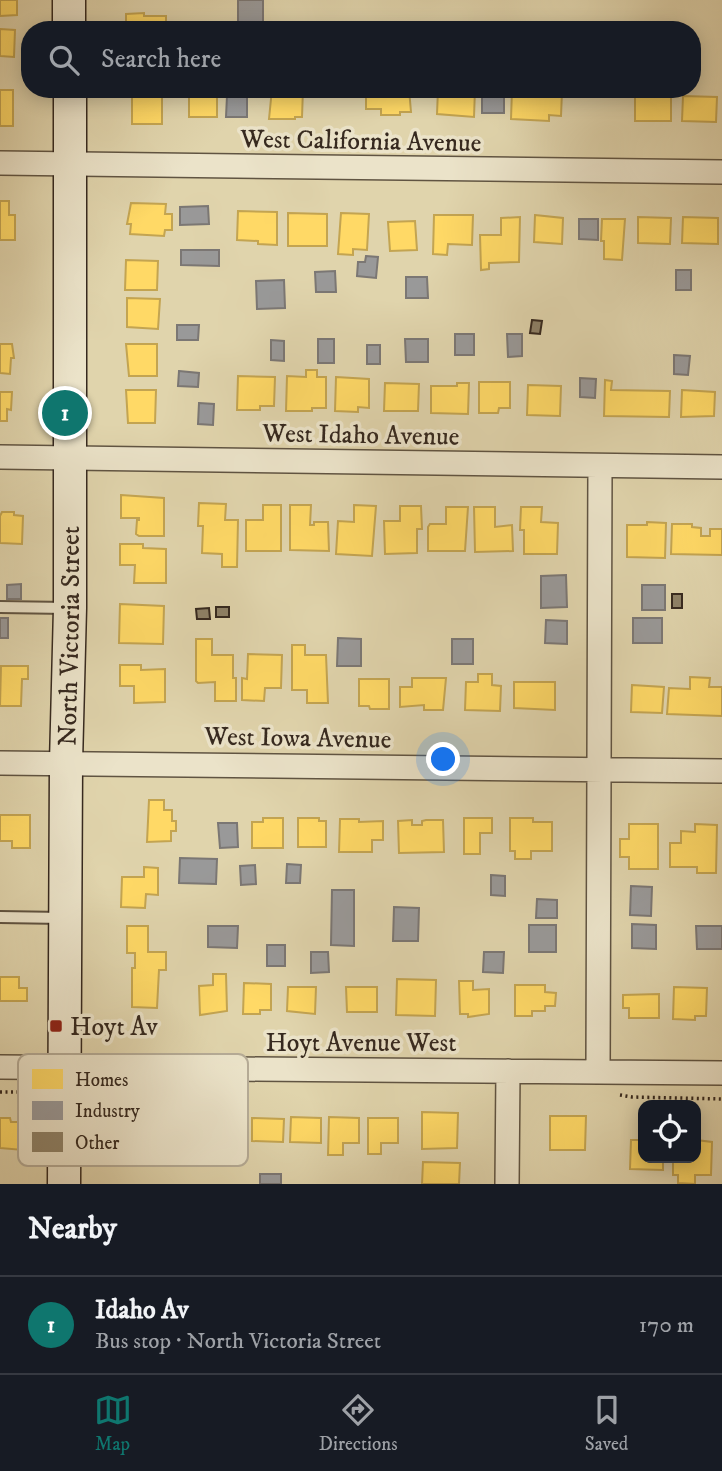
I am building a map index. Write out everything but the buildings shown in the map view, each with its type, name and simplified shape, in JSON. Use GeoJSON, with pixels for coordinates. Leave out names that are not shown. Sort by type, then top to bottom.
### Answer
{"type":"FeatureCollection","features":[{"type":"Feature","properties":{"kind":"street"},"geometry":{"type":"LineString","coordinates":[[69,0],[69,21]]}},
{"type":"Feature","properties":{"kind":"street","name":"North Victoria Street"},"geometry":{"type":"LineString","coordinates":[[56,1054],[66,918],[70,608],[70,98]]}},
{"type":"Feature","properties":{"kind":"street","name":"West California Avenue"},"geometry":{"type":"LineString","coordinates":[[0,163],[722,172]]}},
{"type":"Feature","properties":{"kind":"street","name":"West Idaho Avenue"},"geometry":{"type":"LineString","coordinates":[[0,457],[722,467]]}},
{"type":"Feature","properties":{"kind":"street"},"geometry":{"type":"LineString","coordinates":[[598,1071],[600,466]]}},
{"type":"Feature","properties":{"kind":"street","name":"West Iowa Avenue"},"geometry":{"type":"LineString","coordinates":[[0,762],[722,771]]}},
{"type":"Feature","properties":{"kind":"street","name":"Hoyt Avenue West"},"geometry":{"type":"LineString","coordinates":[[0,1067],[18,1070]]}},
{"type":"Feature","properties":{"kind":"street"},"geometry":{"type":"LineString","coordinates":[[507,1184],[508,1071]]}},
{"type":"Feature","properties":{"kind":"street","name":"Hoyt Avenue West"},"geometry":{"type":"LineString","coordinates":[[248,1074],[508,1071],[722,1073]]}},
{"type":"Feature","properties":{"kind":"street","name":"North Victoria Street"},"geometry":{"type":"LineString","coordinates":[[62,1166],[64,1184]]}},
{"type":"Feature","properties":{"kind":"lane"},"geometry":{"type":"LineString","coordinates":[[0,607],[70,608]]}},
{"type":"Feature","properties":{"kind":"lane"},"geometry":{"type":"LineString","coordinates":[[0,917],[66,918]]}},
{"type":"Feature","properties":{"kind":"path"},"geometry":{"type":"LineString","coordinates":[[0,1092],[18,1092]]}},
{"type":"Feature","properties":{"kind":"place","name":"Idaho Av"},"geometry":{"type":"Point","coordinates":[65,413]}},
{"type":"Feature","properties":{"kind":"place","name":"Hoyt Av"},"geometry":{"type":"Point","coordinates":[56,1026]}}]}
